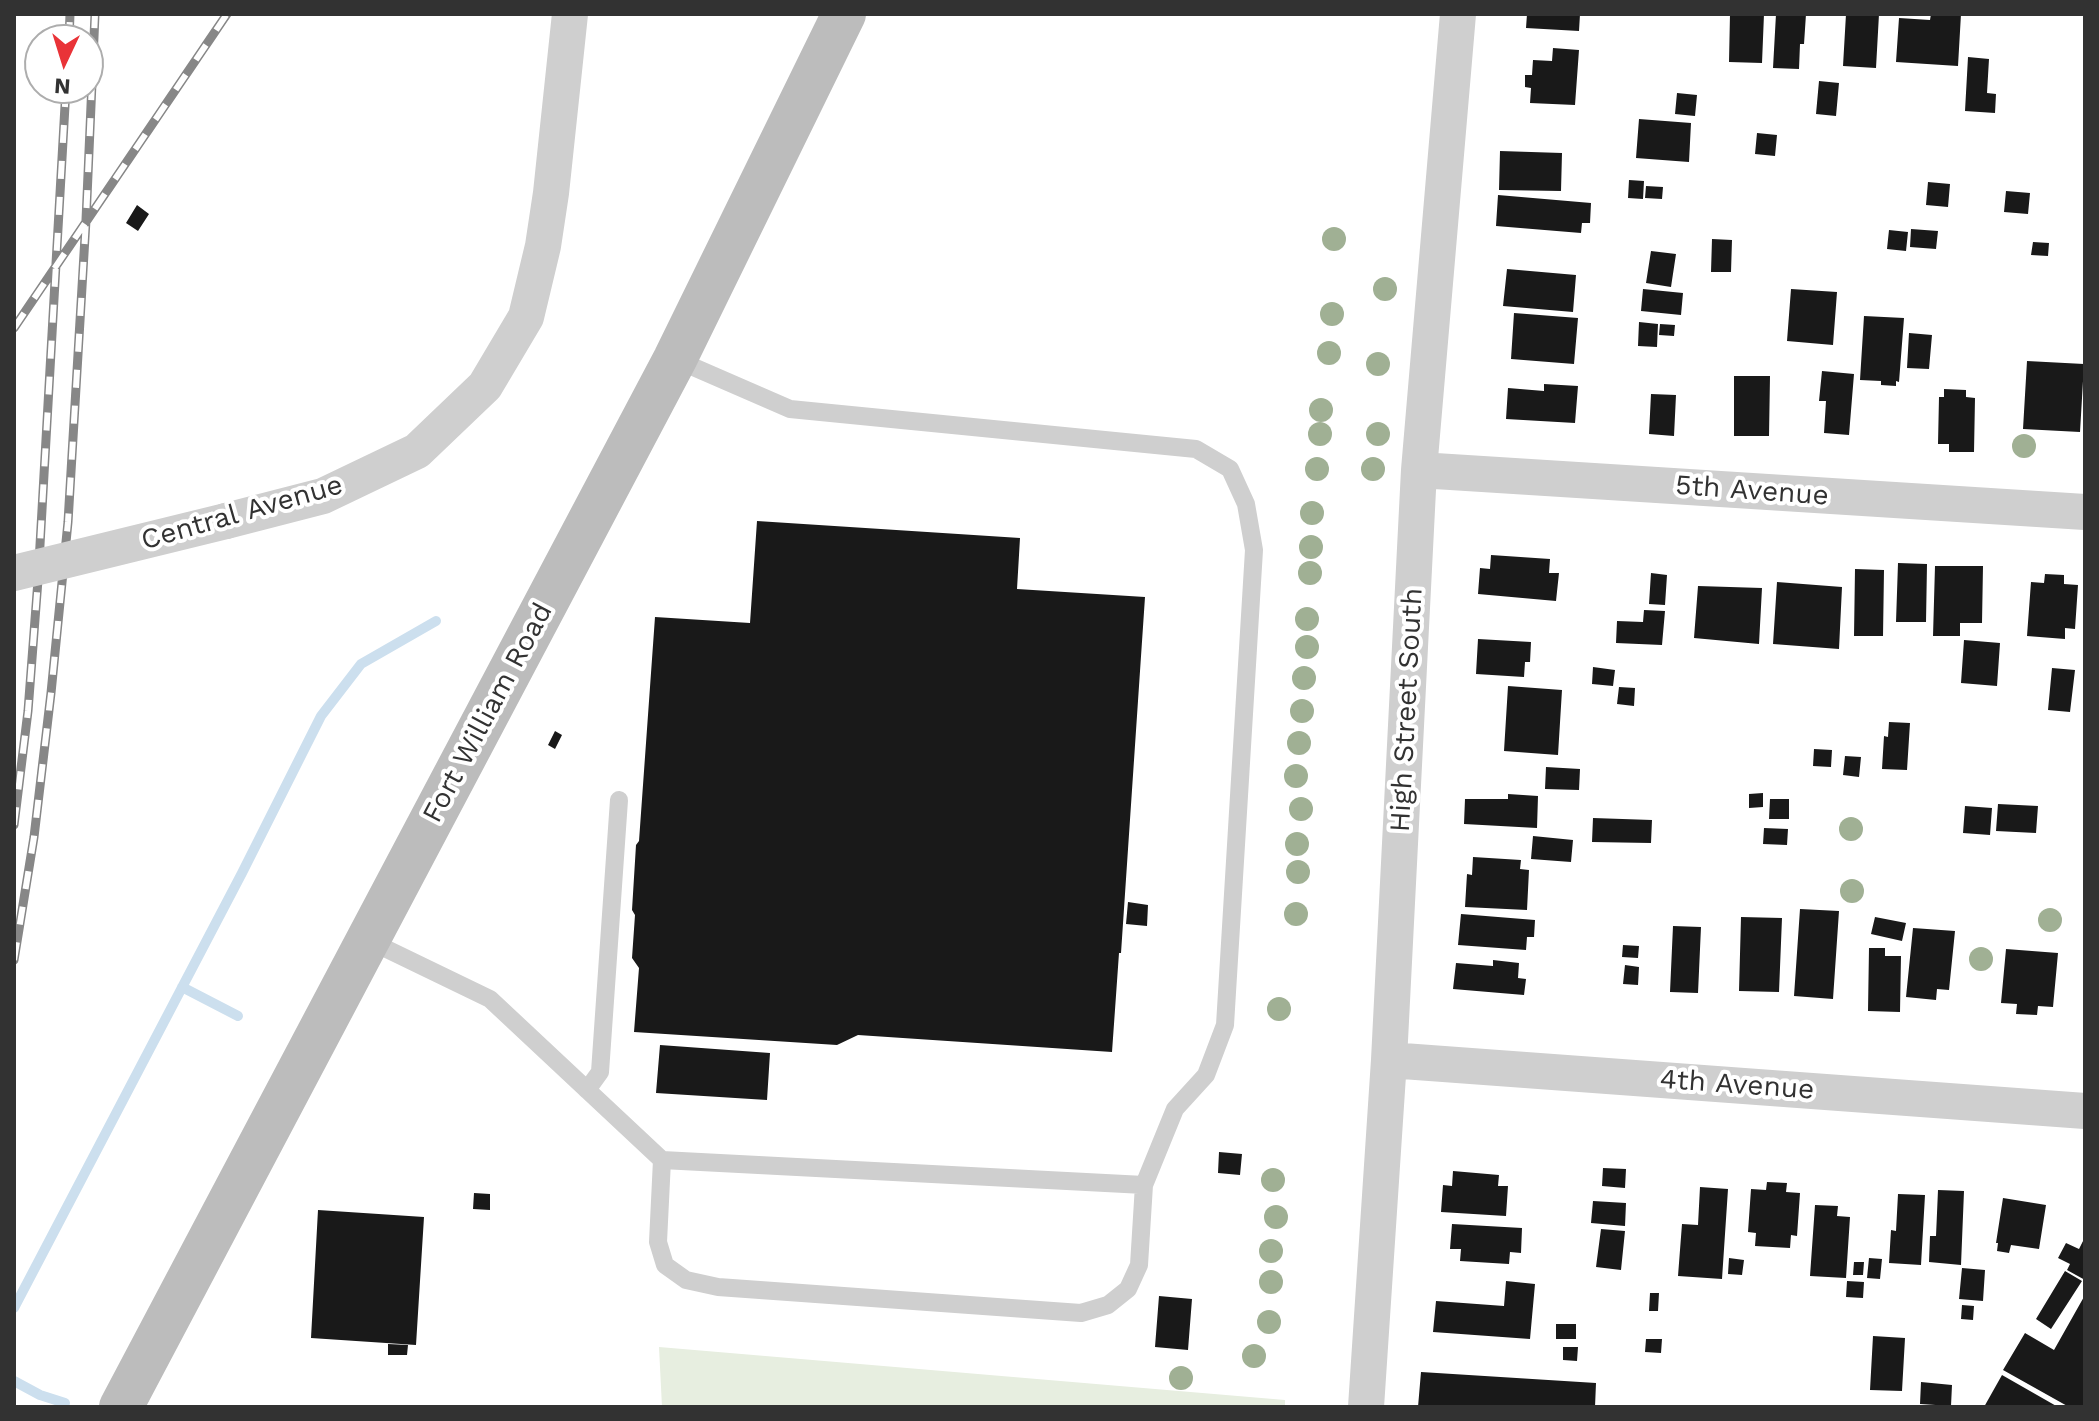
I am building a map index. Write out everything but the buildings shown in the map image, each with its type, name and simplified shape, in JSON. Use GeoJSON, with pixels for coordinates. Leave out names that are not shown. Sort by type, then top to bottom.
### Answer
{"type":"FeatureCollection","features":[{"type":"Feature","properties":{"kind":"main road","name":"Fort William Road"},"geometry":{"type":"LineString","coordinates":[[121,1407],[675,359],[844,14]]}},
{"type":"Feature","properties":{"kind":"street","name":"Central Avenue"},"geometry":{"type":"LineString","coordinates":[[14,573],[323,496],[417,451],[485,386],[526,317],[543,246],[570,14]]}},
{"type":"Feature","properties":{"kind":"street","name":"High Street South"},"geometry":{"type":"LineString","coordinates":[[1366,1407],[1389,1060],[1419,470],[1458,14]]}},
{"type":"Feature","properties":{"kind":"street","name":"5th Avenue"},"geometry":{"type":"LineString","coordinates":[[1419,470],[2085,512]]}},
{"type":"Feature","properties":{"kind":"street","name":"4th Avenue"},"geometry":{"type":"LineString","coordinates":[[1389,1060],[2085,1111]]}},
{"type":"Feature","properties":{"kind":"lane"},"geometry":{"type":"LineString","coordinates":[[662,1160],[658,1242],[665,1265],[686,1280],[718,1287],[1081,1313],[1108,1305],[1128,1289],[1139,1265],[1144,1185],[1175,1109],[1206,1075],[1225,1025],[1254,550],[1246,504],[1230,469],[1196,449],[790,409],[675,359]]}},
{"type":"Feature","properties":{"kind":"lane"},"geometry":{"type":"LineString","coordinates":[[587,1090],[600,1072],[619,800]]}},
{"type":"Feature","properties":{"kind":"lane"},"geometry":{"type":"LineString","coordinates":[[368,940],[490,999],[662,1160],[1144,1185]]}},
{"type":"Feature","properties":{"kind":"shaded area"},"geometry":{"type":"Polygon","coordinates":[[[659,1347],[1285,1400],[1285,1407],[662,1407],[659,1347]]]}},
{"type":"Feature","properties":{"kind":"waterway"},"geometry":{"type":"LineString","coordinates":[[14,1308],[321,716],[361,664],[436,621]]}},
{"type":"Feature","properties":{"kind":"waterway"},"geometry":{"type":"LineString","coordinates":[[182,987],[238,1016]]}},
{"type":"Feature","properties":{"kind":"waterway"},"geometry":{"type":"LineString","coordinates":[[14,1381],[40,1395],[65,1403]]}},
{"type":"Feature","properties":{"kind":"railway"},"geometry":{"type":"LineString","coordinates":[[70,14],[70,24]]}},
{"type":"Feature","properties":{"kind":"railway"},"geometry":{"type":"LineString","coordinates":[[14,960],[34,837],[68,522],[95,14]]}},
{"type":"Feature","properties":{"kind":"railway"},"geometry":{"type":"LineString","coordinates":[[14,328],[227,14]]}},
{"type":"Feature","properties":{"kind":"railway"},"geometry":{"type":"LineString","coordinates":[[14,825],[28,711],[38,580],[65,104]]}}]}
